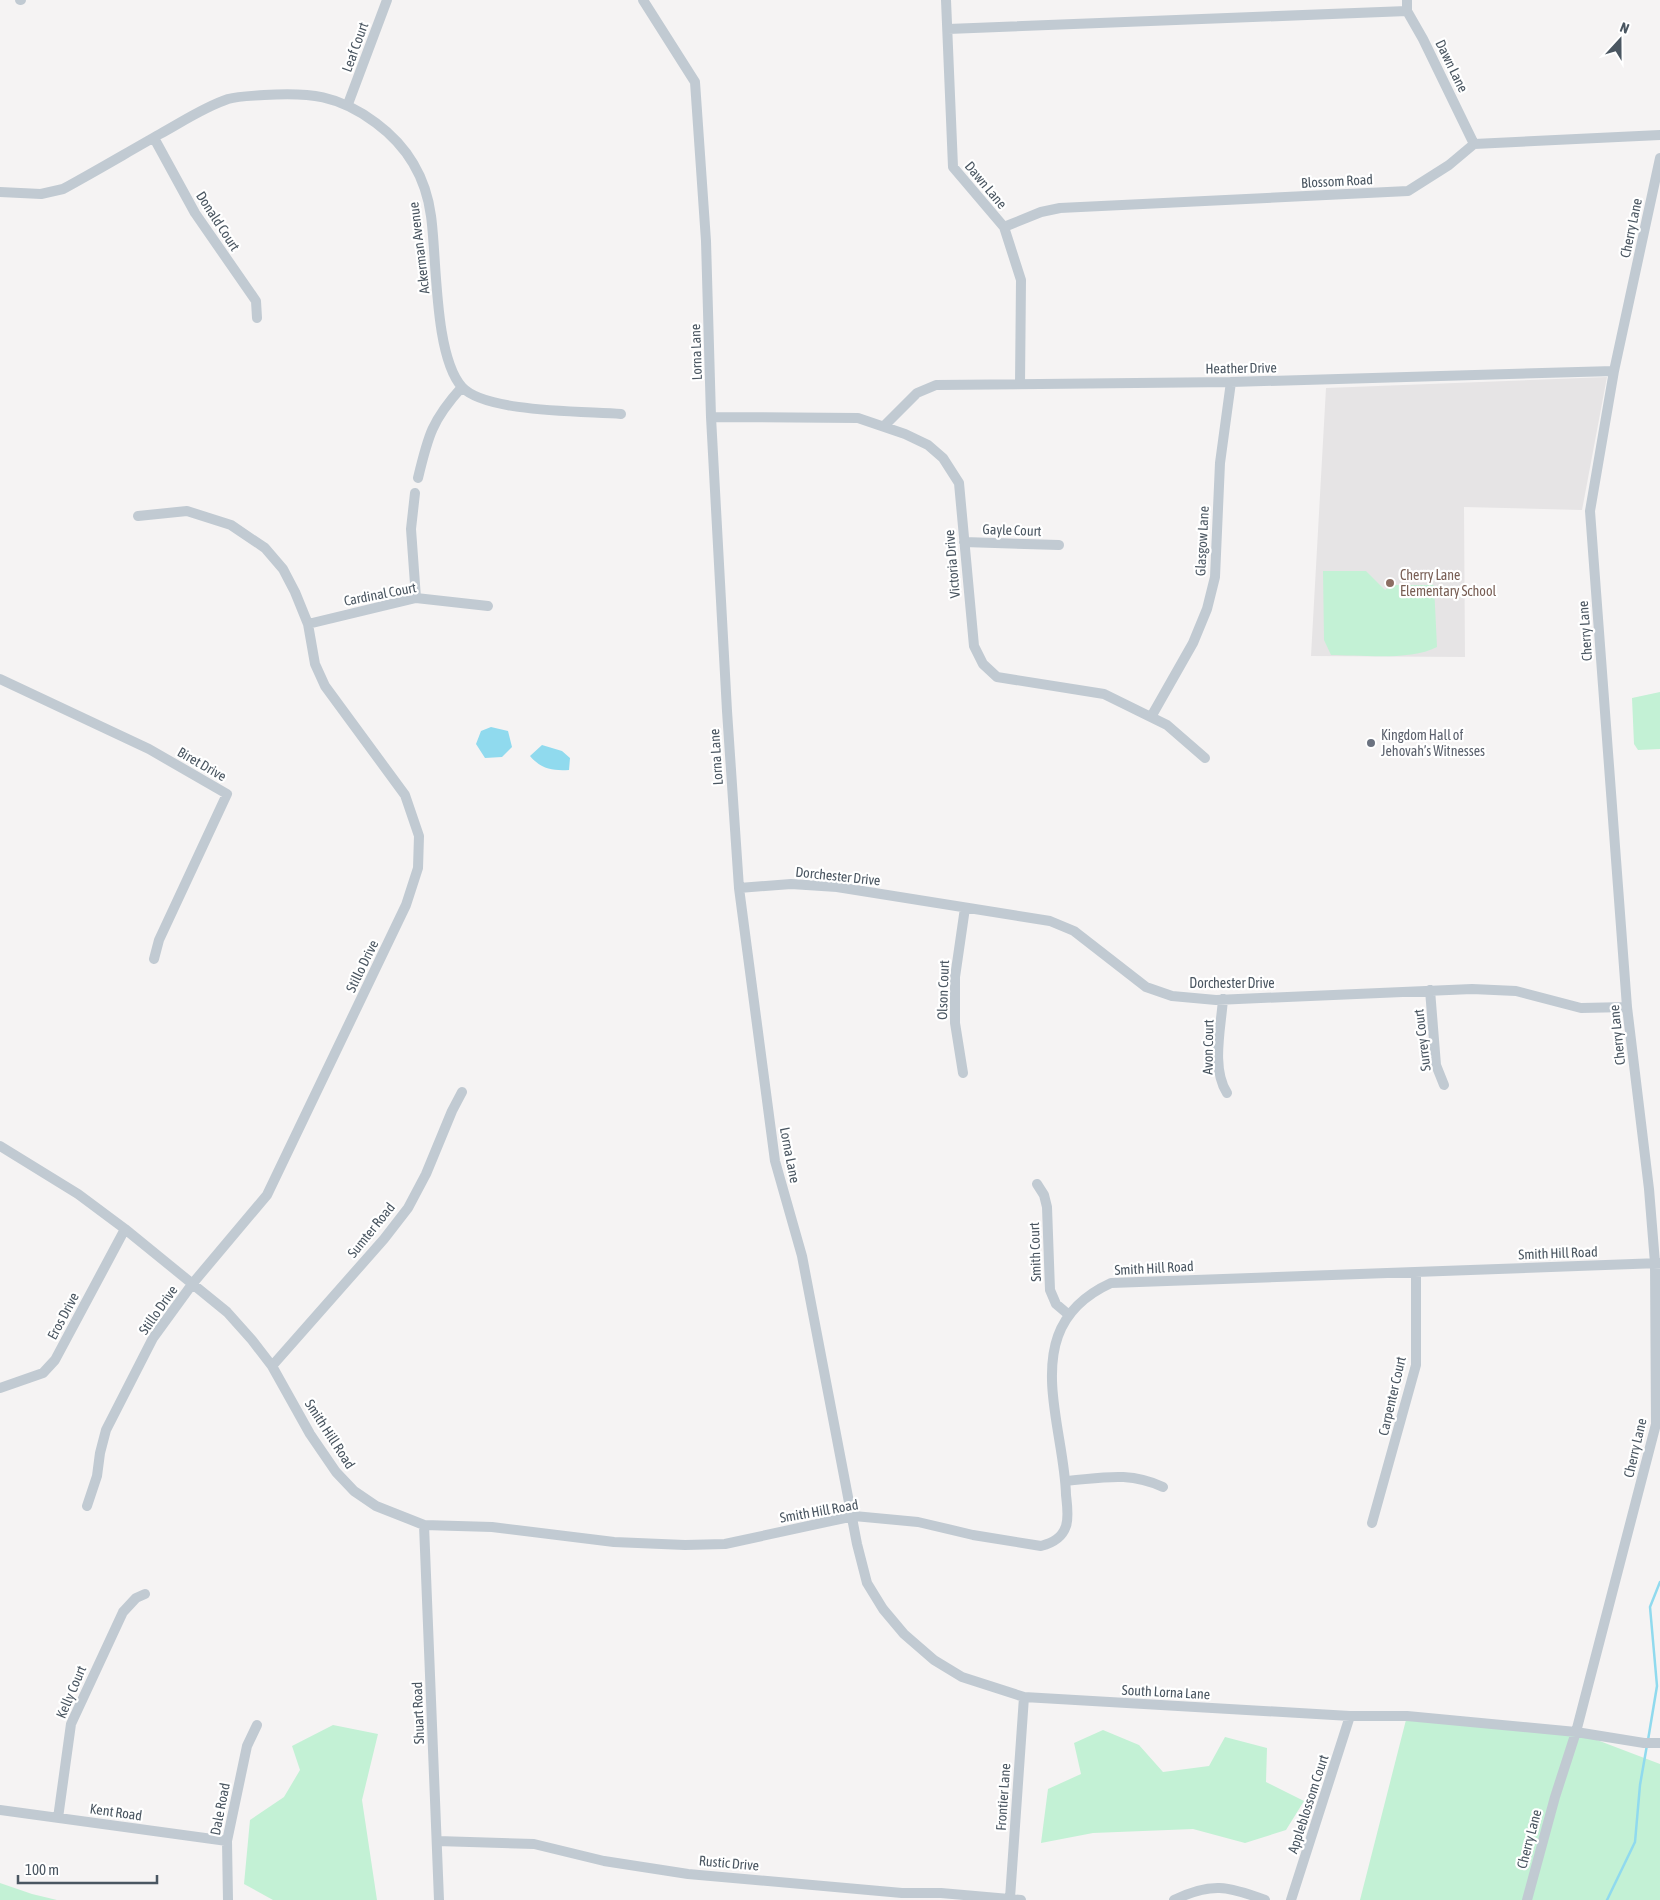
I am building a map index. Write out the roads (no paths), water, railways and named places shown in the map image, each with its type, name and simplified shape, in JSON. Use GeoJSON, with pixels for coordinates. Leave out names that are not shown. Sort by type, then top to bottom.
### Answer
{"type":"FeatureCollection","features":[{"type":"Feature","properties":{"kind":"street","name":"Leaf Court"},"geometry":{"type":"LineString","coordinates":[[348,104],[387,0]]}},
{"type":"Feature","properties":{"kind":"street","name":"Lorna Lane"},"geometry":{"type":"LineString","coordinates":[[643,0],[695,82],[706,243],[711,417],[727,711],[739,888],[775,1161],[802,1256],[854,1516]]}},
{"type":"Feature","properties":{"kind":"street","name":"Dawn Lane"},"geometry":{"type":"LineString","coordinates":[[946,0],[953,167],[1004,227],[1021,280],[1020,384]]}},
{"type":"Feature","properties":{"kind":"street","name":"Dawn Lane"},"geometry":{"type":"LineString","coordinates":[[1407,0],[1407,11],[1423,39],[1474,144]]}},
{"type":"Feature","properties":{"kind":"street"},"geometry":{"type":"LineString","coordinates":[[948,29],[1407,11]]}},
{"type":"Feature","properties":{"kind":"street","name":"Ackerman Avenue"},"geometry":{"type":"LineString","coordinates":[[0,192],[41,194],[63,189],[200,112],[229,99],[291,93],[334,99],[348,104],[388,132],[406,153],[423,178],[431,214],[443,339],[450,365],[462,387]]}},
{"type":"Feature","properties":{"kind":"street"},"geometry":{"type":"LineString","coordinates":[[1474,144],[1660,135]]}},
{"type":"Feature","properties":{"kind":"street","name":"Donald Court"},"geometry":{"type":"LineString","coordinates":[[154,138],[194,213],[256,301],[257,318]]}},
{"type":"Feature","properties":{"kind":"street","name":"Blossom Road"},"geometry":{"type":"LineString","coordinates":[[1004,227],[1041,212],[1060,208],[1408,191],[1449,165],[1474,144]]}},
{"type":"Feature","properties":{"kind":"street","name":"Cherry Lane"},"geometry":{"type":"LineString","coordinates":[[1527,1900],[1555,1797],[1576,1732],[1656,1424],[1657,1263],[1628,1007],[1590,510],[1614,371],[1660,158]]}},
{"type":"Feature","properties":{"kind":"street","name":"Heather Drive"},"geometry":{"type":"LineString","coordinates":[[884,426],[917,393],[936,385],[1231,382],[1614,371]]}},
{"type":"Feature","properties":{"kind":"street","name":"Glasgow Lane"},"geometry":{"type":"LineString","coordinates":[[1151,717],[1193,643],[1207,609],[1215,577],[1220,463],[1231,382]]}},
{"type":"Feature","properties":{"kind":"street"},"geometry":{"type":"LineString","coordinates":[[418,478],[433,423],[441,410],[462,387],[480,399],[505,406],[621,414]]}},
{"type":"Feature","properties":{"kind":"street","name":"Victoria Drive"},"geometry":{"type":"LineString","coordinates":[[711,417],[858,418],[884,426],[928,445],[943,458],[959,483],[974,646],[983,664],[997,677],[1104,694],[1167,725],[1205,758]]}},
{"type":"Feature","properties":{"kind":"street"},"geometry":{"type":"LineString","coordinates":[[415,493],[410,529],[416,598]]}},
{"type":"Feature","properties":{"kind":"street","name":"Stillo Drive"},"geometry":{"type":"LineString","coordinates":[[87,1506],[97,1476],[106,1430],[153,1338],[193,1283],[267,1195],[406,905],[418,868],[419,836],[405,795],[324,686],[315,664],[308,624],[283,569],[265,548],[231,526],[187,511],[138,516]]}},
{"type":"Feature","properties":{"kind":"street","name":"Gayle Court"},"geometry":{"type":"LineString","coordinates":[[964,542],[1059,545]]}},
{"type":"Feature","properties":{"kind":"street","name":"Cardinal Court"},"geometry":{"type":"LineString","coordinates":[[308,624],[416,598],[464,601],[488,606]]}},
{"type":"Feature","properties":{"kind":"street","name":"Biret Drive"},"geometry":{"type":"LineString","coordinates":[[0,679],[149,749],[227,794],[159,940],[154,959]]}},
{"type":"Feature","properties":{"kind":"street","name":"Dorchester Drive"},"geometry":{"type":"LineString","coordinates":[[739,888],[792,884],[837,887],[1050,921],[1074,931],[1146,987],[1172,996],[1223,999],[1472,989],[1516,991],[1581,1008],[1628,1007]]}},
{"type":"Feature","properties":{"kind":"street","name":"Olson Court"},"geometry":{"type":"LineString","coordinates":[[963,1073],[954,1023],[955,977],[964,908]]}},
{"type":"Feature","properties":{"kind":"street","name":"Surrey Court"},"geometry":{"type":"LineString","coordinates":[[1430,990],[1436,1065],[1444,1085]]}},
{"type":"Feature","properties":{"kind":"street","name":"Avon Court"},"geometry":{"type":"LineString","coordinates":[[1223,999],[1218,1071],[1221,1083],[1227,1093]]}},
{"type":"Feature","properties":{"kind":"street","name":"Sumter Road"},"geometry":{"type":"LineString","coordinates":[[272,1366],[384,1239],[408,1208],[426,1174],[452,1111],[462,1092]]}},
{"type":"Feature","properties":{"kind":"street","name":"Smith Hill Road"},"geometry":{"type":"LineString","coordinates":[[0,1146],[78,1194],[125,1229],[227,1312],[272,1366],[310,1434],[336,1472],[354,1491],[376,1506],[424,1525],[492,1527],[614,1542],[686,1545],[725,1544],[854,1516],[918,1522],[1041,1546],[1052,1544],[1062,1534],[1067,1523],[1066,1481],[1053,1374],[1053,1356],[1058,1335],[1069,1315],[1094,1291],[1110,1283],[1305,1274],[1657,1263]]}},
{"type":"Feature","properties":{"kind":"street","name":"Smith Court"},"geometry":{"type":"LineString","coordinates":[[1037,1184],[1044,1195],[1047,1207],[1050,1290],[1056,1304],[1069,1315]]}},
{"type":"Feature","properties":{"kind":"street","name":"Eros Drive"},"geometry":{"type":"LineString","coordinates":[[0,1388],[43,1373],[55,1360],[125,1229]]}},
{"type":"Feature","properties":{"kind":"street","name":"Carpenter Court"},"geometry":{"type":"LineString","coordinates":[[1372,1523],[1416,1365],[1416,1272]]}},
{"type":"Feature","properties":{"kind":"street"},"geometry":{"type":"LineString","coordinates":[[1066,1481],[1133,1476],[1163,1487]]}},
{"type":"Feature","properties":{"kind":"street","name":"South Lorna Lane"},"geometry":{"type":"LineString","coordinates":[[854,1516],[867,1583],[883,1609],[904,1634],[934,1660],[962,1677],[1024,1697],[1350,1716],[1407,1716],[1576,1732],[1644,1743],[1660,1743]]}},
{"type":"Feature","properties":{"kind":"street","name":"Shuart Road"},"geometry":{"type":"LineString","coordinates":[[424,1525],[439,1900]]}},
{"type":"Feature","properties":{"kind":"street","name":"Kelly Court"},"geometry":{"type":"LineString","coordinates":[[58,1818],[71,1724],[123,1612],[136,1598],[145,1594]]}},
{"type":"Feature","properties":{"kind":"street","name":"Frontier Lane"},"geometry":{"type":"LineString","coordinates":[[1016,1899],[1024,1697]]}},
{"type":"Feature","properties":{"kind":"street","name":"Appleblossom Court"},"geometry":{"type":"LineString","coordinates":[[1291,1900],[1350,1716]]}},
{"type":"Feature","properties":{"kind":"street","name":"Dale Road"},"geometry":{"type":"LineString","coordinates":[[228,1900],[227,1841],[247,1746],[257,1726]]}},
{"type":"Feature","properties":{"kind":"street","name":"Kent Road"},"geometry":{"type":"LineString","coordinates":[[0,1810],[227,1841]]}},
{"type":"Feature","properties":{"kind":"street","name":"Rustic Drive"},"geometry":{"type":"LineString","coordinates":[[437,1841],[534,1844],[604,1860],[688,1874],[901,1896],[1016,1899]]}},
{"type":"Feature","properties":{"kind":"street"},"geometry":{"type":"LineString","coordinates":[[1174,1900],[1190,1892],[1212,1886],[1238,1890],[1265,1900]]}},
{"type":"Feature","properties":{"kind":"water"},"geometry":{"type":"Polygon","coordinates":[[[491,727],[508,731],[512,747],[502,757],[485,758],[476,744],[481,731],[491,727]]]}},
{"type":"Feature","properties":{"kind":"water"},"geometry":{"type":"Polygon","coordinates":[[[542,745],[562,751],[570,758],[569,770],[558,770],[538,764],[530,756],[542,745]]]}},
{"type":"Feature","properties":{"kind":"waterway"},"geometry":{"type":"LineString","coordinates":[[1648,1740],[1657,1686],[1650,1607],[1660,1582]]}},
{"type":"Feature","properties":{"kind":"waterway"},"geometry":{"type":"LineString","coordinates":[[1607,1900],[1635,1842],[1640,1785],[1647,1745]]}},
{"type":"Feature","properties":{"kind":"place","name":"Cherry Lane Elementary School"},"geometry":{"type":"Point","coordinates":[1390,583]}},
{"type":"Feature","properties":{"kind":"place","name":"Kingdom Hall of Jehovah’s Witnesses"},"geometry":{"type":"Point","coordinates":[1371,743]}}]}
